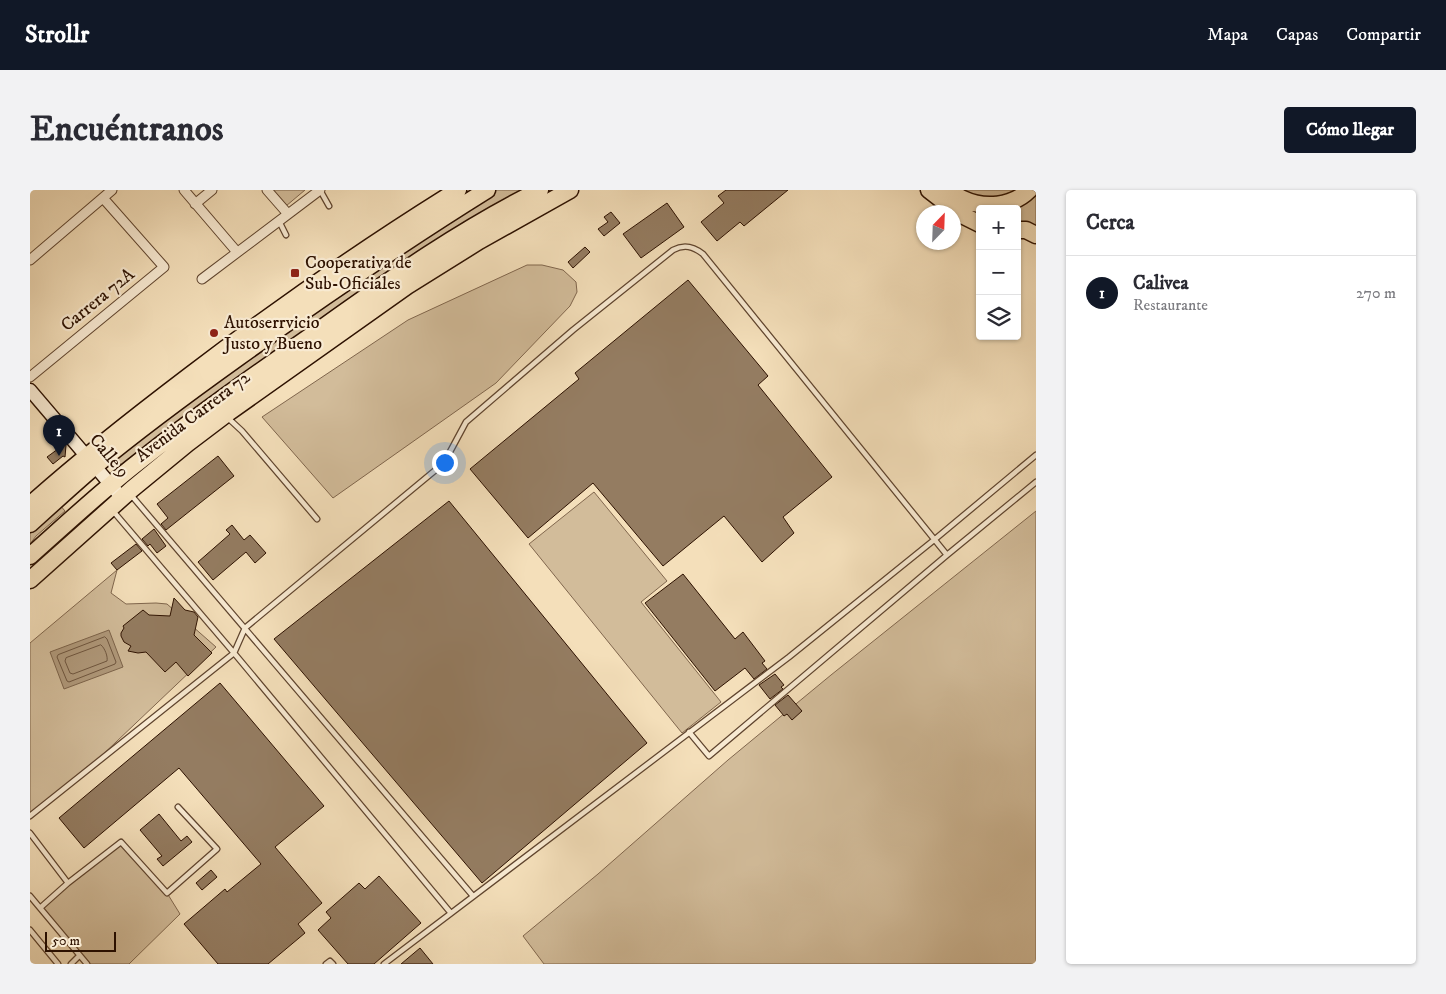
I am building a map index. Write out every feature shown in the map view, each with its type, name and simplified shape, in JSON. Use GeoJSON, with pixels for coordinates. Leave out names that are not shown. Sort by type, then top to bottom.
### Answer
{"type":"FeatureCollection","features":[{"type":"Feature","properties":{"kind":"highway","name":"Avenida Carrera 72"},"geometry":{"type":"LineString","coordinates":[[30,505],[90,461],[230,345],[436,197],[458,190]]}},
{"type":"Feature","properties":{"kind":"highway","name":"Avenida Carrera 72"},"geometry":{"type":"LineString","coordinates":[[30,524],[90,461],[136,433],[326,295],[401,244],[487,190]]}},
{"type":"Feature","properties":{"kind":"highway","name":"Avenida Carrera 72"},"geometry":{"type":"LineString","coordinates":[[30,556],[135,464],[210,407],[372,292],[465,232],[540,190]]}},
{"type":"Feature","properties":{"kind":"highway","name":"Avenida Carrera 72"},"geometry":{"type":"LineString","coordinates":[[30,580],[120,499],[225,415],[393,296],[449,259],[570,190]]}},
{"type":"Feature","properties":{"kind":"highway"},"geometry":{"type":"LineString","coordinates":[[930,190],[960,214],[976,222]]}},
{"type":"Feature","properties":{"kind":"highway"},"geometry":{"type":"LineString","coordinates":[[949,190],[962,199],[976,204],[989,205],[1014,200],[1029,190]]}},
{"type":"Feature","properties":{"kind":"highway"},"geometry":{"type":"LineString","coordinates":[[1021,230],[1026,230],[1036,235]]}},
{"type":"Feature","properties":{"kind":"highway"},"geometry":{"type":"LineString","coordinates":[[449,259],[465,232]]}},
{"type":"Feature","properties":{"kind":"highway"},"geometry":{"type":"LineString","coordinates":[[295,299],[326,295]]}},
{"type":"Feature","properties":{"kind":"street"},"geometry":{"type":"LineString","coordinates":[[30,260],[112,190]]}},
{"type":"Feature","properties":{"kind":"street"},"geometry":{"type":"LineString","coordinates":[[184,190],[237,252]]}},
{"type":"Feature","properties":{"kind":"street"},"geometry":{"type":"LineString","coordinates":[[195,204],[212,190]]}},
{"type":"Feature","properties":{"kind":"street"},"geometry":{"type":"LineString","coordinates":[[267,190],[288,214]]}},
{"type":"Feature","properties":{"kind":"street"},"geometry":{"type":"LineString","coordinates":[[202,278],[320,190]]}},
{"type":"Feature","properties":{"kind":"street","name":"Carrera 72A"},"geometry":{"type":"LineString","coordinates":[[30,377],[164,267],[103,198]]}},
{"type":"Feature","properties":{"kind":"street","name":"Calle 9"},"geometry":{"type":"LineString","coordinates":[[30,390],[120,499]]}},
{"type":"Feature","properties":{"kind":"lane"},"geometry":{"type":"LineString","coordinates":[[320,190],[329,206]]}},
{"type":"Feature","properties":{"kind":"lane"},"geometry":{"type":"LineString","coordinates":[[279,221],[286,235]]}},
{"type":"Feature","properties":{"kind":"lane"},"geometry":{"type":"LineString","coordinates":[[30,816],[234,653],[245,628],[444,462],[466,422],[581,324],[673,250],[685,246],[697,249],[703,254],[947,555]]}},
{"type":"Feature","properties":{"kind":"lane"},"geometry":{"type":"LineString","coordinates":[[225,415],[245,434],[317,519]]}},
{"type":"Feature","properties":{"kind":"lane"},"geometry":{"type":"LineString","coordinates":[[384,964],[450,912],[789,657],[1036,455]]}},
{"type":"Feature","properties":{"kind":"lane"},"geometry":{"type":"LineString","coordinates":[[689,732],[709,756],[1036,482]]}},
{"type":"Feature","properties":{"kind":"lane"},"geometry":{"type":"LineString","coordinates":[[120,499],[245,628],[473,896]]}},
{"type":"Feature","properties":{"kind":"lane"},"geometry":{"type":"LineString","coordinates":[[120,499],[234,653],[450,912]]}},
{"type":"Feature","properties":{"kind":"lane"},"geometry":{"type":"LineString","coordinates":[[40,908],[68,883],[121,842],[167,893],[217,849],[178,807]]}},
{"type":"Feature","properties":{"kind":"lane"},"geometry":{"type":"LineString","coordinates":[[30,833],[68,883]]}},
{"type":"Feature","properties":{"kind":"lane"},"geometry":{"type":"LineString","coordinates":[[30,896],[87,964]]}},
{"type":"Feature","properties":{"kind":"lane"},"geometry":{"type":"LineString","coordinates":[[30,930],[58,964]]}},
{"type":"Feature","properties":{"kind":"lane"},"geometry":{"type":"LineString","coordinates":[[71,964],[80,956]]}},
{"type":"Feature","properties":{"kind":"lane"},"geometry":{"type":"LineString","coordinates":[[326,964],[330,961],[333,964]]}},
{"type":"Feature","properties":{"kind":"shaded area"},"geometry":{"type":"Polygon","coordinates":[[[273,190],[305,190],[286,206],[273,190]]]}},
{"type":"Feature","properties":{"kind":"shaded area"},"geometry":{"type":"Polygon","coordinates":[[[495,190],[530,190],[123,467],[114,456],[218,377],[495,190]]]}},
{"type":"Feature","properties":{"kind":"shaded area"},"geometry":{"type":"Polygon","coordinates":[[[956,190],[1024,190],[1000,201],[956,190]]]}},
{"type":"Feature","properties":{"kind":"shaded area"},"geometry":{"type":"Polygon","coordinates":[[[1036,190],[1036,231],[1021,227],[1021,205],[1010,205],[1036,190]]]}},
{"type":"Feature","properties":{"kind":"shaded area"},"geometry":{"type":"Polygon","coordinates":[[[527,265],[542,265],[563,270],[576,282],[577,292],[570,306],[496,383],[333,498],[262,417],[408,320],[527,265]]]}},
{"type":"Feature","properties":{"kind":"shaded area"},"geometry":{"type":"Polygon","coordinates":[[[594,492],[667,581],[641,602],[721,702],[682,733],[529,544],[594,492]]]}},
{"type":"Feature","properties":{"kind":"shaded area"},"geometry":{"type":"Polygon","coordinates":[[[59,504],[65,511],[36,536],[30,544],[30,531],[59,504]]]}},
{"type":"Feature","properties":{"kind":"shaded area"},"geometry":{"type":"Polygon","coordinates":[[[1036,511],[1036,964],[544,964],[523,936],[598,874],[728,760],[1036,511]]]}},
{"type":"Feature","properties":{"kind":"shaded area"},"geometry":{"type":"Polygon","coordinates":[[[117,570],[111,593],[126,604],[167,604],[216,647],[76,780],[30,816],[30,643],[117,570]]]}},
{"type":"Feature","properties":{"kind":"shaded area"},"geometry":{"type":"Polygon","coordinates":[[[121,842],[167,893],[180,914],[129,964],[87,964],[40,908],[121,842]]]}},
{"type":"Feature","properties":{"kind":"water"},"geometry":{"type":"Polygon","coordinates":[[[109,630],[123,667],[64,689],[50,652],[109,630]]]}},
{"type":"Feature","properties":{"kind":"building"},"geometry":{"type":"Polygon","coordinates":[[[726,190],[788,190],[744,226],[740,222],[717,241],[701,222],[724,203],[718,196],[726,190]]]}},
{"type":"Feature","properties":{"kind":"building"},"geometry":{"type":"Polygon","coordinates":[[[667,203],[684,227],[641,258],[623,234],[667,203]]]}},
{"type":"Feature","properties":{"kind":"building"},"geometry":{"type":"Polygon","coordinates":[[[611,212],[620,223],[604,236],[598,229],[608,222],[604,217],[611,212]]]}},
{"type":"Feature","properties":{"kind":"building"},"geometry":{"type":"Polygon","coordinates":[[[585,247],[590,252],[573,268],[568,262],[585,247]]]}},
{"type":"Feature","properties":{"kind":"building"},"geometry":{"type":"Polygon","coordinates":[[[688,280],[768,376],[758,385],[832,477],[783,517],[794,533],[762,562],[724,516],[663,566],[593,483],[528,538],[470,469],[579,379],[575,373],[688,280]]]}},
{"type":"Feature","properties":{"kind":"building"},"geometry":{"type":"Polygon","coordinates":[[[56,436],[66,445],[65,457],[63,456],[53,464],[47,457],[58,449],[50,441],[56,436]]]}},
{"type":"Feature","properties":{"kind":"building"},"geometry":{"type":"Polygon","coordinates":[[[218,456],[234,476],[166,530],[161,524],[168,518],[157,504],[218,456]]]}},
{"type":"Feature","properties":{"kind":"building"},"geometry":{"type":"Polygon","coordinates":[[[449,501],[647,743],[482,883],[274,639],[449,501]]]}},
{"type":"Feature","properties":{"kind":"building"},"geometry":{"type":"Polygon","coordinates":[[[232,525],[244,540],[250,535],[266,553],[255,563],[246,552],[213,580],[198,562],[230,534],[226,530],[232,525]]]}},
{"type":"Feature","properties":{"kind":"building"},"geometry":{"type":"Polygon","coordinates":[[[154,529],[166,546],[157,553],[150,544],[148,546],[142,539],[154,529]]]}},
{"type":"Feature","properties":{"kind":"building"},"geometry":{"type":"Polygon","coordinates":[[[136,544],[142,551],[117,570],[111,563],[136,544]]]}},
{"type":"Feature","properties":{"kind":"building"},"geometry":{"type":"Polygon","coordinates":[[[683,574],[735,639],[743,632],[765,661],[762,663],[767,669],[754,679],[745,668],[715,691],[645,603],[683,574]]]}},
{"type":"Feature","properties":{"kind":"building"},"geometry":{"type":"Polygon","coordinates":[[[174,598],[185,610],[194,612],[198,617],[194,635],[212,653],[188,676],[176,662],[165,672],[146,652],[128,651],[131,646],[124,642],[121,636],[123,626],[143,610],[149,615],[170,616],[174,598]]]}},
{"type":"Feature","properties":{"kind":"building"},"geometry":{"type":"Polygon","coordinates":[[[775,674],[784,685],[781,687],[783,689],[770,699],[759,685],[775,674]]]}},
{"type":"Feature","properties":{"kind":"building"},"geometry":{"type":"Polygon","coordinates":[[[220,683],[324,806],[275,847],[322,903],[298,924],[305,933],[268,964],[218,964],[184,924],[225,889],[227,892],[261,864],[179,768],[84,848],[59,818],[220,683]]]}},
{"type":"Feature","properties":{"kind":"building"},"geometry":{"type":"Polygon","coordinates":[[[788,695],[802,711],[792,720],[787,714],[784,716],[775,705],[788,695]]]}},
{"type":"Feature","properties":{"kind":"building"},"geometry":{"type":"Polygon","coordinates":[[[159,814],[181,841],[187,836],[192,842],[163,866],[157,859],[162,856],[140,830],[159,814]]]}},
{"type":"Feature","properties":{"kind":"building"},"geometry":{"type":"Polygon","coordinates":[[[211,870],[217,877],[202,890],[196,883],[211,870]]]}},
{"type":"Feature","properties":{"kind":"building"},"geometry":{"type":"Polygon","coordinates":[[[379,876],[421,923],[374,964],[348,964],[318,930],[331,918],[326,912],[359,883],[365,889],[379,876]]]}},
{"type":"Feature","properties":{"kind":"building"},"geometry":{"type":"Polygon","coordinates":[[[420,948],[433,964],[401,964],[420,948]]]}},
{"type":"Feature","properties":{"kind":"place","name":"Cooperativa de Sub-Oficiales"},"geometry":{"type":"Point","coordinates":[295,273]}},
{"type":"Feature","properties":{"kind":"place","name":"Autoserrvicio Justo y Bueno"},"geometry":{"type":"Point","coordinates":[214,333]}},
{"type":"Feature","properties":{"kind":"place","name":"Calivea"},"geometry":{"type":"Point","coordinates":[59,456]}}]}
